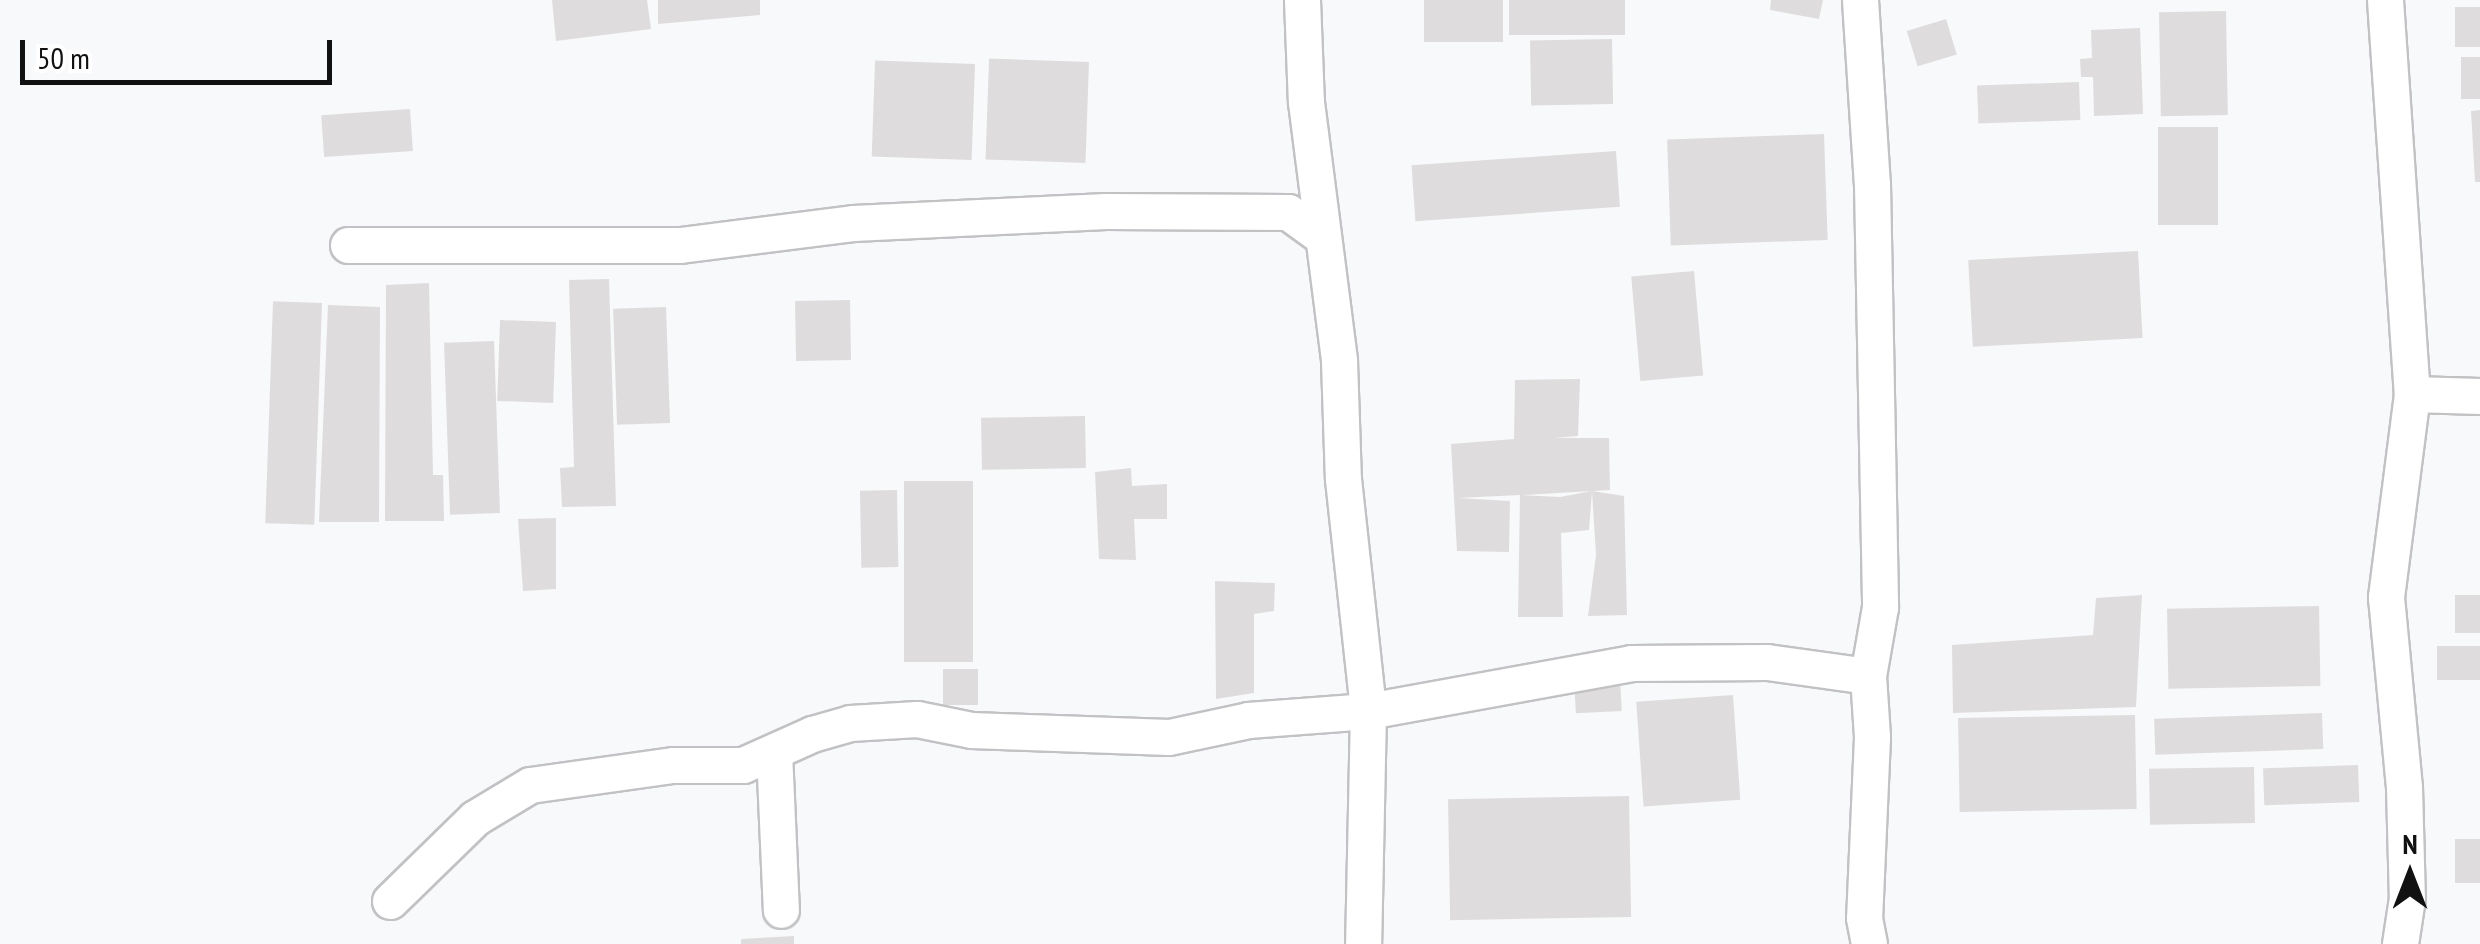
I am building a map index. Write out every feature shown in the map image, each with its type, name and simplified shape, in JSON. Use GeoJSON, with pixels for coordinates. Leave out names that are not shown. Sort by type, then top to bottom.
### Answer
{"type":"FeatureCollection","features":[{"type":"Feature","properties":{"kind":"street"},"geometry":{"type":"LineString","coordinates":[[1302,0],[1306,102],[1339,361],[1343,479],[1368,711],[1363,944]]}},
{"type":"Feature","properties":{"kind":"street"},"geometry":{"type":"LineString","coordinates":[[1860,0],[1872,184],[1880,607],[1868,676],[1872,737],[1864,918],[1869,944]]}},
{"type":"Feature","properties":{"kind":"street"},"geometry":{"type":"LineString","coordinates":[[2385,0],[2412,394],[2386,597],[2404,787],[2407,898],[2400,944]]}},
{"type":"Feature","properties":{"kind":"street"},"geometry":{"type":"LineString","coordinates":[[348,244],[680,245],[853,223],[1124,211],[1288,212],[1321,236]]}},
{"type":"Feature","properties":{"kind":"street"},"geometry":{"type":"LineString","coordinates":[[2412,394],[2480,396]]}},
{"type":"Feature","properties":{"kind":"street"},"geometry":{"type":"LineString","coordinates":[[390,901],[475,818],[530,785],[673,765],[744,765],[812,734],[867,722],[918,719],[970,730],[1170,737],[1248,720],[1368,711],[1632,663],[1767,662],[1868,676]]}},
{"type":"Feature","properties":{"kind":"street"},"geometry":{"type":"LineString","coordinates":[[774,752],[782,910]]}},
{"type":"Feature","properties":{"kind":"building"},"geometry":{"type":"Polygon","coordinates":[[[552,0],[647,0],[651,29],[556,41],[552,0]]]}},
{"type":"Feature","properties":{"kind":"building"},"geometry":{"type":"Polygon","coordinates":[[[658,0],[760,0],[760,15],[658,24],[658,0]]]}},
{"type":"Feature","properties":{"kind":"building"},"geometry":{"type":"Polygon","coordinates":[[[1424,0],[1503,0],[1503,42],[1424,42],[1424,0]]]}},
{"type":"Feature","properties":{"kind":"building"},"geometry":{"type":"Polygon","coordinates":[[[1509,0],[1625,0],[1625,35],[1509,35],[1509,0]]]}},
{"type":"Feature","properties":{"kind":"building"},"geometry":{"type":"Polygon","coordinates":[[[1771,0],[1823,0],[1819,19],[1770,10],[1771,0]]]}},
{"type":"Feature","properties":{"kind":"building"},"geometry":{"type":"Polygon","coordinates":[[[2455,7],[2480,7],[2480,47],[2455,47],[2455,7]]]}},
{"type":"Feature","properties":{"kind":"building"},"geometry":{"type":"Polygon","coordinates":[[[2226,11],[2228,115],[2161,116],[2159,12],[2226,11]]]}},
{"type":"Feature","properties":{"kind":"building"},"geometry":{"type":"Polygon","coordinates":[[[1946,19],[1957,54],[1918,66],[1907,31],[1946,19]]]}},
{"type":"Feature","properties":{"kind":"building"},"geometry":{"type":"Polygon","coordinates":[[[2140,28],[2143,114],[2094,116],[2093,77],[2081,77],[2080,59],[2092,58],[2091,30],[2140,28]]]}},
{"type":"Feature","properties":{"kind":"building"},"geometry":{"type":"Polygon","coordinates":[[[1612,39],[1613,104],[1531,105],[1530,40],[1612,39]]]}},
{"type":"Feature","properties":{"kind":"building"},"geometry":{"type":"Polygon","coordinates":[[[2461,57],[2480,57],[2480,99],[2461,99],[2461,57]]]}},
{"type":"Feature","properties":{"kind":"building"},"geometry":{"type":"Polygon","coordinates":[[[989,59],[1089,62],[1085,163],[986,159],[989,59]]]}},
{"type":"Feature","properties":{"kind":"building"},"geometry":{"type":"Polygon","coordinates":[[[875,61],[975,64],[972,160],[872,156],[875,61]]]}},
{"type":"Feature","properties":{"kind":"building"},"geometry":{"type":"Polygon","coordinates":[[[2079,82],[2080,120],[1978,124],[1977,86],[2079,82]]]}},
{"type":"Feature","properties":{"kind":"building"},"geometry":{"type":"Polygon","coordinates":[[[410,109],[413,151],[324,157],[321,115],[410,109]]]}},
{"type":"Feature","properties":{"kind":"building"},"geometry":{"type":"Polygon","coordinates":[[[2480,110],[2480,182],[2475,182],[2471,111],[2480,110]]]}},
{"type":"Feature","properties":{"kind":"building"},"geometry":{"type":"Polygon","coordinates":[[[2158,127],[2218,127],[2218,225],[2158,225],[2158,127]]]}},
{"type":"Feature","properties":{"kind":"building"},"geometry":{"type":"Polygon","coordinates":[[[1824,134],[1828,240],[1671,245],[1667,139],[1824,134]]]}},
{"type":"Feature","properties":{"kind":"building"},"geometry":{"type":"Polygon","coordinates":[[[1616,151],[1620,207],[1415,221],[1411,165],[1616,151]]]}},
{"type":"Feature","properties":{"kind":"building"},"geometry":{"type":"Polygon","coordinates":[[[2138,251],[2143,338],[1973,347],[1968,260],[2138,251]]]}},
{"type":"Feature","properties":{"kind":"building"},"geometry":{"type":"Polygon","coordinates":[[[1694,271],[1703,376],[1640,381],[1631,276],[1694,271]]]}},
{"type":"Feature","properties":{"kind":"building"},"geometry":{"type":"Polygon","coordinates":[[[609,279],[616,506],[562,507],[560,468],[574,467],[569,280],[609,279]]]}},
{"type":"Feature","properties":{"kind":"building"},"geometry":{"type":"Polygon","coordinates":[[[429,283],[433,475],[443,475],[444,521],[385,521],[386,285],[429,283]]]}},
{"type":"Feature","properties":{"kind":"building"},"geometry":{"type":"Polygon","coordinates":[[[850,300],[851,360],[796,361],[795,301],[850,300]]]}},
{"type":"Feature","properties":{"kind":"building"},"geometry":{"type":"Polygon","coordinates":[[[273,301],[322,303],[314,525],[265,523],[273,301]]]}},
{"type":"Feature","properties":{"kind":"building"},"geometry":{"type":"Polygon","coordinates":[[[328,305],[380,307],[379,522],[319,522],[328,305]]]}},
{"type":"Feature","properties":{"kind":"building"},"geometry":{"type":"Polygon","coordinates":[[[666,307],[670,423],[617,425],[613,309],[666,307]]]}},
{"type":"Feature","properties":{"kind":"building"},"geometry":{"type":"Polygon","coordinates":[[[500,320],[556,322],[553,403],[497,401],[500,320]]]}},
{"type":"Feature","properties":{"kind":"building"},"geometry":{"type":"Polygon","coordinates":[[[494,341],[500,513],[450,515],[444,343],[494,341]]]}},
{"type":"Feature","properties":{"kind":"building"},"geometry":{"type":"Polygon","coordinates":[[[1580,379],[1578,436],[1554,438],[1609,438],[1610,490],[1458,498],[1510,501],[1509,552],[1457,551],[1451,444],[1514,439],[1515,380],[1580,379]]]}},
{"type":"Feature","properties":{"kind":"building"},"geometry":{"type":"Polygon","coordinates":[[[1085,416],[1086,468],[982,470],[981,418],[1085,416]]]}},
{"type":"Feature","properties":{"kind":"building"},"geometry":{"type":"Polygon","coordinates":[[[1131,468],[1132,486],[1167,484],[1167,519],[1134,519],[1136,560],[1099,559],[1095,472],[1131,468]]]}},
{"type":"Feature","properties":{"kind":"building"},"geometry":{"type":"Polygon","coordinates":[[[904,481],[973,481],[973,662],[904,662],[904,481]]]}},
{"type":"Feature","properties":{"kind":"building"},"geometry":{"type":"Polygon","coordinates":[[[897,490],[898,567],[861,568],[860,491],[897,490]]]}},
{"type":"Feature","properties":{"kind":"building"},"geometry":{"type":"Polygon","coordinates":[[[1592,491],[1589,530],[1561,533],[1563,617],[1518,617],[1520,495],[1560,497],[1592,491]]]}},
{"type":"Feature","properties":{"kind":"building"},"geometry":{"type":"Polygon","coordinates":[[[1592,491],[1624,496],[1627,615],[1588,616],[1596,555],[1592,491]]]}},
{"type":"Feature","properties":{"kind":"building"},"geometry":{"type":"Polygon","coordinates":[[[556,518],[556,589],[523,591],[518,519],[556,518]]]}},
{"type":"Feature","properties":{"kind":"building"},"geometry":{"type":"Polygon","coordinates":[[[1215,581],[1275,583],[1274,611],[1254,614],[1254,693],[1216,699],[1215,581]]]}},
{"type":"Feature","properties":{"kind":"building"},"geometry":{"type":"Polygon","coordinates":[[[2142,595],[2136,707],[1953,713],[1952,645],[2093,635],[2096,598],[2142,595]]]}},
{"type":"Feature","properties":{"kind":"building"},"geometry":{"type":"Polygon","coordinates":[[[2455,595],[2480,595],[2480,633],[2455,633],[2455,595]]]}},
{"type":"Feature","properties":{"kind":"building"},"geometry":{"type":"Polygon","coordinates":[[[2319,606],[2320,686],[2168,689],[2167,609],[2319,606]]]}},
{"type":"Feature","properties":{"kind":"building"},"geometry":{"type":"Polygon","coordinates":[[[2437,646],[2480,646],[2480,680],[2437,680],[2437,646]]]}},
{"type":"Feature","properties":{"kind":"building"},"geometry":{"type":"Polygon","coordinates":[[[943,669],[978,669],[978,705],[943,705],[943,669]]]}},
{"type":"Feature","properties":{"kind":"building"},"geometry":{"type":"Polygon","coordinates":[[[1620,677],[1622,711],[1576,713],[1574,679],[1620,677]]]}},
{"type":"Feature","properties":{"kind":"building"},"geometry":{"type":"Polygon","coordinates":[[[1733,695],[1740,800],[1644,807],[1636,702],[1733,695]]]}},
{"type":"Feature","properties":{"kind":"building"},"geometry":{"type":"Polygon","coordinates":[[[2322,713],[2323,749],[2155,755],[2154,719],[2322,713]]]}},
{"type":"Feature","properties":{"kind":"building"},"geometry":{"type":"Polygon","coordinates":[[[2135,715],[2137,809],[1960,812],[1958,718],[2135,715]]]}},
{"type":"Feature","properties":{"kind":"building"},"geometry":{"type":"Polygon","coordinates":[[[2358,765],[2359,802],[2264,805],[2263,768],[2358,765]]]}},
{"type":"Feature","properties":{"kind":"building"},"geometry":{"type":"Polygon","coordinates":[[[2254,767],[2255,823],[2150,825],[2149,769],[2254,767]]]}},
{"type":"Feature","properties":{"kind":"building"},"geometry":{"type":"Polygon","coordinates":[[[1629,796],[1631,917],[1450,920],[1448,799],[1629,796]]]}},
{"type":"Feature","properties":{"kind":"building"},"geometry":{"type":"Polygon","coordinates":[[[2455,839],[2480,839],[2480,883],[2455,883],[2455,839]]]}},
{"type":"Feature","properties":{"kind":"building"},"geometry":{"type":"Polygon","coordinates":[[[794,936],[794,944],[741,944],[741,939],[794,936]]]}}]}
